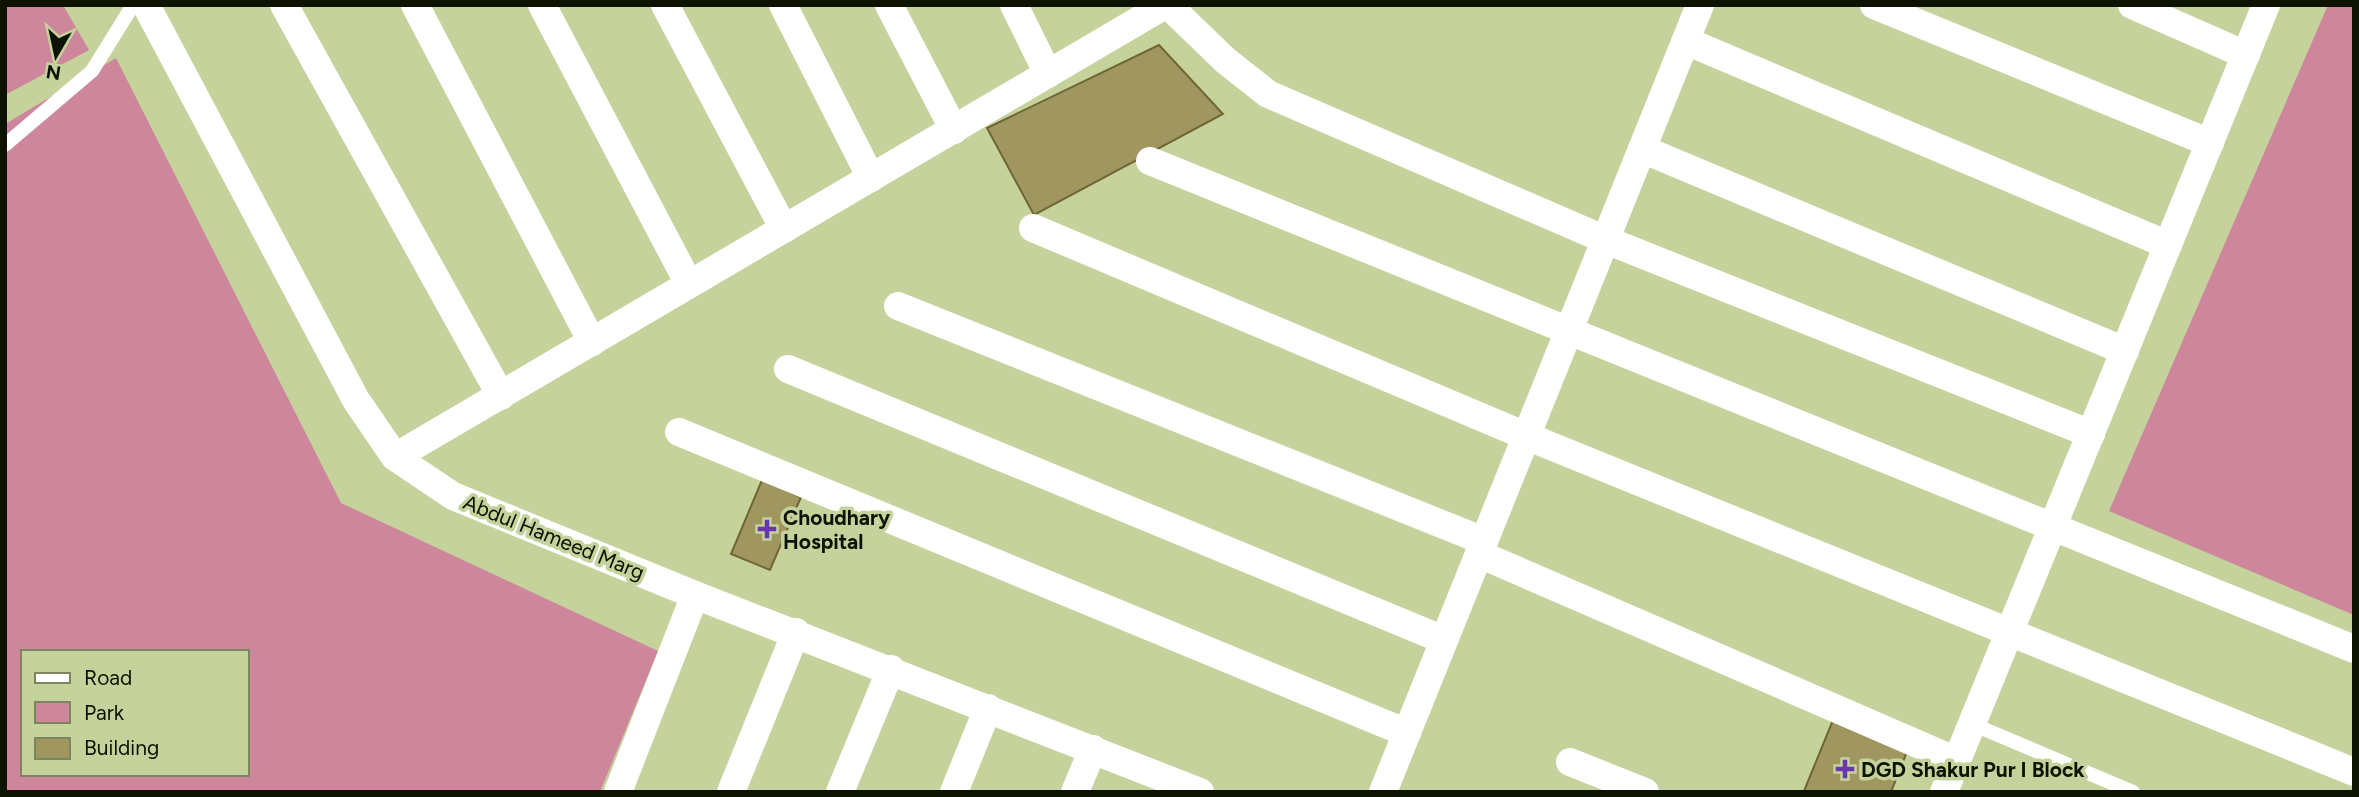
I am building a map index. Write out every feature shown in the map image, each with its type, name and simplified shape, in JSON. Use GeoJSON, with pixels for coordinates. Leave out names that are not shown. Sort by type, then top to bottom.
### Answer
{"type":"FeatureCollection","features":[{"type":"Feature","properties":{"kind":"street","name":"Abdul Hameed Marg"},"geometry":{"type":"LineString","coordinates":[[146,5],[356,400],[395,457],[453,496],[1199,792]]}},
{"type":"Feature","properties":{"kind":"street"},"geometry":{"type":"LineString","coordinates":[[284,5],[501,396]]}},
{"type":"Feature","properties":{"kind":"street"},"geometry":{"type":"LineString","coordinates":[[415,5],[592,342]]}},
{"type":"Feature","properties":{"kind":"street"},"geometry":{"type":"LineString","coordinates":[[542,5],[689,285]]}},
{"type":"Feature","properties":{"kind":"street"},"geometry":{"type":"LineString","coordinates":[[665,5],[784,229]]}},
{"type":"Feature","properties":{"kind":"street"},"geometry":{"type":"LineString","coordinates":[[783,5],[871,178]]}},
{"type":"Feature","properties":{"kind":"street"},"geometry":{"type":"LineString","coordinates":[[889,5],[954,130]]}},
{"type":"Feature","properties":{"kind":"street"},"geometry":{"type":"LineString","coordinates":[[1014,5],[1048,74]]}},
{"type":"Feature","properties":{"kind":"street"},"geometry":{"type":"LineString","coordinates":[[395,457],[1167,5],[1225,60],[1268,94],[1606,240],[2091,434]]}},
{"type":"Feature","properties":{"kind":"street"},"geometry":{"type":"LineString","coordinates":[[1383,792],[1700,5]]}},
{"type":"Feature","properties":{"kind":"street"},"geometry":{"type":"LineString","coordinates":[[1874,5],[2210,143]]}},
{"type":"Feature","properties":{"kind":"street"},"geometry":{"type":"LineString","coordinates":[[2132,5],[2246,55]]}},
{"type":"Feature","properties":{"kind":"street"},"geometry":{"type":"LineString","coordinates":[[1944,792],[2266,5]]}},
{"type":"Feature","properties":{"kind":"street"},"geometry":{"type":"LineString","coordinates":[[1686,41],[2168,245]]}},
{"type":"Feature","properties":{"kind":"street"},"geometry":{"type":"LineString","coordinates":[[1642,149],[2125,351]]}},
{"type":"Feature","properties":{"kind":"street"},"geometry":{"type":"LineString","coordinates":[[1150,161],[2354,649]]}},
{"type":"Feature","properties":{"kind":"street"},"geometry":{"type":"LineString","coordinates":[[1033,228],[1526,436],[2354,772]]}},
{"type":"Feature","properties":{"kind":"street"},"geometry":{"type":"LineString","coordinates":[[898,306],[1481,548],[1957,761]]}},
{"type":"Feature","properties":{"kind":"street"},"geometry":{"type":"LineString","coordinates":[[788,369],[1444,640]]}},
{"type":"Feature","properties":{"kind":"street"},"geometry":{"type":"LineString","coordinates":[[679,432],[1407,733]]}},
{"type":"Feature","properties":{"kind":"street"},"geometry":{"type":"LineString","coordinates":[[618,792],[695,594]]}},
{"type":"Feature","properties":{"kind":"street"},"geometry":{"type":"LineString","coordinates":[[731,792],[796,632]]}},
{"type":"Feature","properties":{"kind":"street"},"geometry":{"type":"LineString","coordinates":[[840,792],[891,669]]}},
{"type":"Feature","properties":{"kind":"street"},"geometry":{"type":"LineString","coordinates":[[954,792],[988,708]]}},
{"type":"Feature","properties":{"kind":"street"},"geometry":{"type":"LineString","coordinates":[[1075,792],[1093,749]]}},
{"type":"Feature","properties":{"kind":"street"},"geometry":{"type":"LineString","coordinates":[[1570,762],[1645,792]]}},
{"type":"Feature","properties":{"kind":"lane"},"geometry":{"type":"LineString","coordinates":[[5,145],[92,71],[133,5]]}},
{"type":"Feature","properties":{"kind":"lane"},"geometry":{"type":"LineString","coordinates":[[1972,724],[2133,792]]}},
{"type":"Feature","properties":{"kind":"green space"},"geometry":{"type":"Polygon","coordinates":[[[5,5],[63,5],[89,50],[5,95],[5,5]]]}},
{"type":"Feature","properties":{"kind":"green space"},"geometry":{"type":"Polygon","coordinates":[[[2328,5],[2354,5],[2354,615],[2109,511],[2328,5]]]}},
{"type":"Feature","properties":{"kind":"green space"},"geometry":{"type":"Polygon","coordinates":[[[116,58],[341,503],[658,651],[600,792],[5,792],[5,124],[116,58]]]}},
{"type":"Feature","properties":{"kind":"building"},"geometry":{"type":"Polygon","coordinates":[[[1159,45],[1223,114],[1034,215],[987,128],[1159,45]]]}},
{"type":"Feature","properties":{"kind":"building"},"geometry":{"type":"Polygon","coordinates":[[[762,480],[801,497],[770,570],[731,554],[762,480]]]}},
{"type":"Feature","properties":{"kind":"building"},"geometry":{"type":"Polygon","coordinates":[[[1833,720],[1908,749],[1891,792],[1804,791],[1833,720]]]}},
{"type":"Feature","properties":{"kind":"place","name":"Choudhary Hospital"},"geometry":{"type":"Point","coordinates":[767,529]}},
{"type":"Feature","properties":{"kind":"place","name":"DGD Shakur Pur I Block"},"geometry":{"type":"Point","coordinates":[1845,769]}}]}
